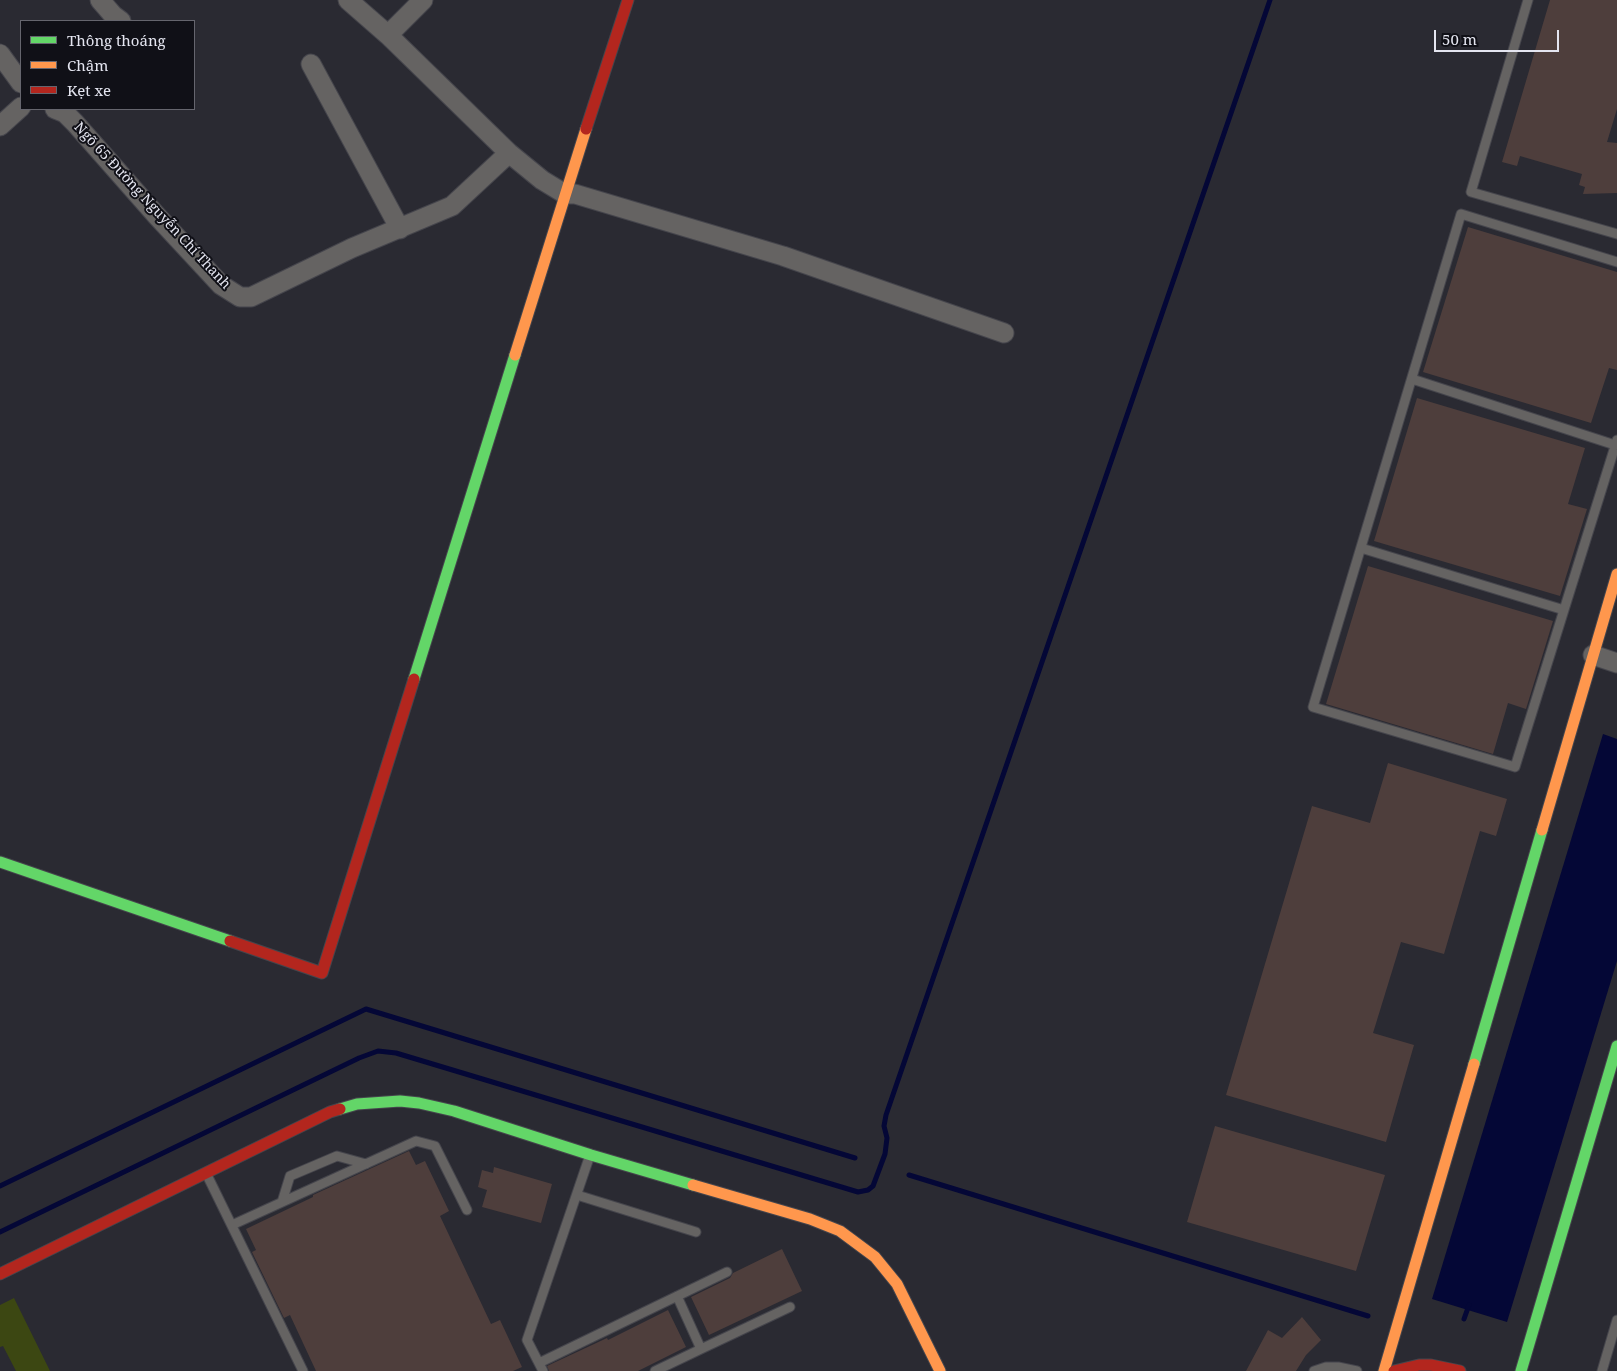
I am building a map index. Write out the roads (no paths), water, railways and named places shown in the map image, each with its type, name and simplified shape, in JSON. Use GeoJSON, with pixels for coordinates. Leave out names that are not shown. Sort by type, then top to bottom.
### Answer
{"type":"FeatureCollection","features":[{"type":"Feature","properties":{"kind":"street"},"geometry":{"type":"LineString","coordinates":[[100,0],[113,16],[119,20]]}},
{"type":"Feature","properties":{"kind":"street"},"geometry":{"type":"LineString","coordinates":[[348,0],[388,35],[509,153],[542,180],[576,196],[783,256],[1004,333]]}},
{"type":"Feature","properties":{"kind":"street"},"geometry":{"type":"LineString","coordinates":[[388,35],[423,0]]}},
{"type":"Feature","properties":{"kind":"street"},"geometry":{"type":"LineString","coordinates":[[0,862],[322,973],[576,196],[628,0]]}},
{"type":"Feature","properties":{"kind":"street"},"geometry":{"type":"LineString","coordinates":[[0,54],[20,82]]}},
{"type":"Feature","properties":{"kind":"street"},"geometry":{"type":"LineString","coordinates":[[311,64],[400,229]]}},
{"type":"Feature","properties":{"kind":"street"},"geometry":{"type":"LineString","coordinates":[[0,126],[20,108]]}},
{"type":"Feature","properties":{"kind":"street","name":"Ngõ 65 Đường Nguyễn Chí Thanh"},"geometry":{"type":"LineString","coordinates":[[57,110],[76,123],[221,286],[240,297],[251,297],[352,248],[452,206],[509,153]]}},
{"type":"Feature","properties":{"kind":"street"},"geometry":{"type":"LineString","coordinates":[[1384,1371],[1617,574]]}},
{"type":"Feature","properties":{"kind":"street"},"geometry":{"type":"LineString","coordinates":[[1593,655],[1617,663]]}},
{"type":"Feature","properties":{"kind":"street"},"geometry":{"type":"LineString","coordinates":[[1521,1371],[1608,1088],[1617,1046]]}},
{"type":"Feature","properties":{"kind":"street"},"geometry":{"type":"LineString","coordinates":[[0,1274],[330,1112],[346,1106],[400,1101],[454,1111],[590,1155],[810,1220],[840,1231],[875,1257],[896,1284],[940,1371]]}},
{"type":"Feature","properties":{"kind":"street"},"geometry":{"type":"LineString","coordinates":[[1394,1371],[1419,1365],[1431,1365],[1460,1371]]}},
{"type":"Feature","properties":{"kind":"lane"},"geometry":{"type":"LineString","coordinates":[[1528,0],[1471,192],[1617,234]]}},
{"type":"Feature","properties":{"kind":"lane"},"geometry":{"type":"LineString","coordinates":[[1412,379],[1616,443],[1515,767],[1313,707],[1461,214],[1617,262]]}},
{"type":"Feature","properties":{"kind":"lane"},"geometry":{"type":"LineString","coordinates":[[1361,548],[1564,610]]}},
{"type":"Feature","properties":{"kind":"lane"},"geometry":{"type":"LineString","coordinates":[[232,1226],[416,1141],[435,1146],[467,1210]]}},
{"type":"Feature","properties":{"kind":"lane"},"geometry":{"type":"LineString","coordinates":[[590,1155],[527,1340],[541,1367],[727,1272]]}},
{"type":"Feature","properties":{"kind":"lane"},"geometry":{"type":"LineString","coordinates":[[282,1202],[290,1176],[337,1156],[366,1164]]}},
{"type":"Feature","properties":{"kind":"lane"},"geometry":{"type":"LineString","coordinates":[[206,1173],[303,1371]]}},
{"type":"Feature","properties":{"kind":"lane"},"geometry":{"type":"LineString","coordinates":[[577,1195],[696,1232]]}},
{"type":"Feature","properties":{"kind":"lane"},"geometry":{"type":"LineString","coordinates":[[677,1296],[701,1349]]}},
{"type":"Feature","properties":{"kind":"lane"},"geometry":{"type":"LineString","coordinates":[[655,1371],[790,1307]]}},
{"type":"Feature","properties":{"kind":"lane"},"geometry":{"type":"LineString","coordinates":[[1602,1371],[1617,1320]]}},
{"type":"Feature","properties":{"kind":"lane"},"geometry":{"type":"LineString","coordinates":[[1314,1371],[1326,1367],[1338,1367],[1357,1371]]}},
{"type":"Feature","properties":{"kind":"waterway"},"geometry":{"type":"LineString","coordinates":[[0,1232],[359,1058],[378,1051],[396,1053],[858,1192],[868,1190],[873,1186],[885,1154],[887,1138],[884,1126],[886,1115],[1270,0]]}},
{"type":"Feature","properties":{"kind":"waterway"},"geometry":{"type":"LineString","coordinates":[[0,1186],[366,1009],[855,1158]]}},
{"type":"Feature","properties":{"kind":"waterway"},"geometry":{"type":"LineString","coordinates":[[909,1175],[1368,1316]]}},
{"type":"Feature","properties":{"kind":"waterway"},"geometry":{"type":"LineString","coordinates":[[1464,1319],[1469,1305]]}}]}
